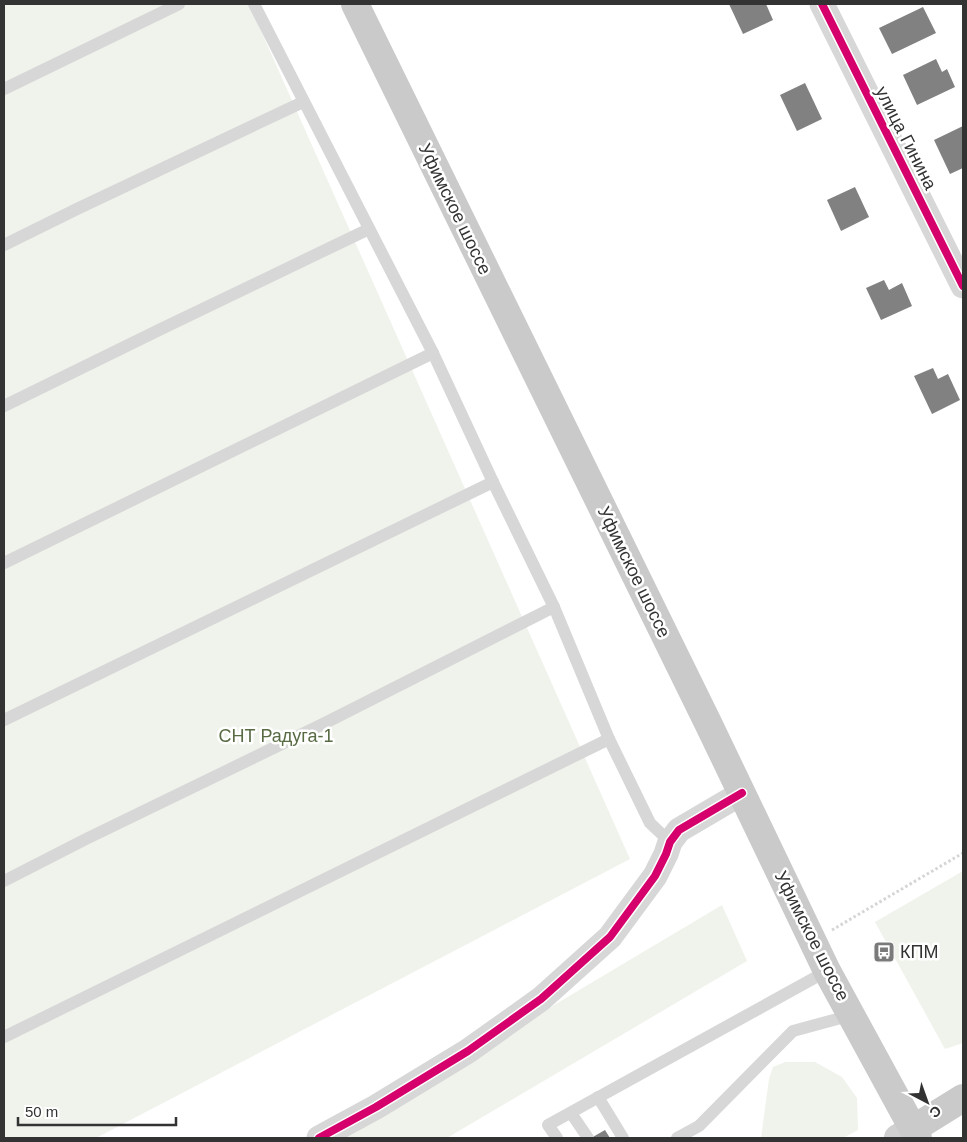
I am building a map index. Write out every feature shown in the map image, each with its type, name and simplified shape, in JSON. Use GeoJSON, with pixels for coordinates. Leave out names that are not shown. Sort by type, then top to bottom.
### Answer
{"type":"FeatureCollection","features":[{"type":"Feature","properties":{"kind":"main road","name":"Уфимское шоссе"},"geometry":{"type":"LineString","coordinates":[[355,4],[742,793],[827,971],[852,1015],[910,1135]]}},
{"type":"Feature","properties":{"kind":"main road"},"geometry":{"type":"LineString","coordinates":[[910,1135],[963,1098]]}},
{"type":"Feature","properties":{"kind":"street","name":"улица Гинина"},"geometry":{"type":"LineString","coordinates":[[822,4],[963,286]]}},
{"type":"Feature","properties":{"kind":"street"},"geometry":{"type":"LineString","coordinates":[[319,1138],[376,1107],[468,1052],[541,999],[610,937],[655,876],[670,842],[679,830],[742,793]]}},
{"type":"Feature","properties":{"kind":"lane"},"geometry":{"type":"LineString","coordinates":[[4,89],[179,4]]}},
{"type":"Feature","properties":{"kind":"lane"},"geometry":{"type":"LineString","coordinates":[[254,4],[433,353],[492,482],[554,607],[609,739],[650,823],[670,842]]}},
{"type":"Feature","properties":{"kind":"lane"},"geometry":{"type":"LineString","coordinates":[[4,245],[303,102]]}},
{"type":"Feature","properties":{"kind":"lane"},"geometry":{"type":"LineString","coordinates":[[4,406],[369,229]]}},
{"type":"Feature","properties":{"kind":"lane"},"geometry":{"type":"LineString","coordinates":[[4,563],[433,353]]}},
{"type":"Feature","properties":{"kind":"lane"},"geometry":{"type":"LineString","coordinates":[[4,720],[492,482]]}},
{"type":"Feature","properties":{"kind":"lane"},"geometry":{"type":"LineString","coordinates":[[4,881],[325,723],[554,607]]}},
{"type":"Feature","properties":{"kind":"lane"},"geometry":{"type":"LineString","coordinates":[[4,1037],[609,739]]}},
{"type":"Feature","properties":{"kind":"lane"},"geometry":{"type":"LineString","coordinates":[[557,1138],[548,1125],[827,971]]}},
{"type":"Feature","properties":{"kind":"lane"},"geometry":{"type":"LineString","coordinates":[[677,1138],[699,1126],[793,1031],[852,1015]]}},
{"type":"Feature","properties":{"kind":"lane"},"geometry":{"type":"LineString","coordinates":[[598,1097],[623,1138]]}},
{"type":"Feature","properties":{"kind":"lane"},"geometry":{"type":"LineString","coordinates":[[571,1112],[588,1138]]}},
{"type":"Feature","properties":{"kind":"path"},"geometry":{"type":"LineString","coordinates":[[813,941],[963,853]]}},
{"type":"Feature","properties":{"kind":"green space","name":"СНТ Радуга-1"},"geometry":{"type":"Polygon","coordinates":[[[4,4],[249,4],[630,859],[96,1138],[4,1138],[4,4]]]}},
{"type":"Feature","properties":{"kind":"green space"},"geometry":{"type":"Polygon","coordinates":[[[963,871],[963,1043],[945,1049],[875,922],[963,871]]]}},
{"type":"Feature","properties":{"kind":"green space"},"geometry":{"type":"Polygon","coordinates":[[[722,905],[747,961],[447,1138],[331,1138],[722,905]]]}},
{"type":"Feature","properties":{"kind":"green space"},"geometry":{"type":"Polygon","coordinates":[[[785,1062],[815,1062],[842,1077],[857,1098],[858,1130],[843,1138],[761,1138],[769,1079],[773,1067],[785,1062]]]}},
{"type":"Feature","properties":{"kind":"building"},"geometry":{"type":"Polygon","coordinates":[[[729,4],[766,4],[773,20],[743,34],[729,4]]]}},
{"type":"Feature","properties":{"kind":"building"},"geometry":{"type":"Polygon","coordinates":[[[923,7],[936,33],[892,54],[879,28],[923,7]]]}},
{"type":"Feature","properties":{"kind":"building"},"geometry":{"type":"Polygon","coordinates":[[[936,59],[942,72],[947,69],[955,87],[917,105],[903,75],[936,59]]]}},
{"type":"Feature","properties":{"kind":"building"},"geometry":{"type":"Polygon","coordinates":[[[805,83],[822,119],[797,131],[780,95],[805,83]]]}},
{"type":"Feature","properties":{"kind":"building"},"geometry":{"type":"Polygon","coordinates":[[[963,126],[963,168],[950,174],[934,140],[963,126]]]}},
{"type":"Feature","properties":{"kind":"building"},"geometry":{"type":"Polygon","coordinates":[[[855,187],[869,217],[841,231],[827,200],[855,187]]]}},
{"type":"Feature","properties":{"kind":"building"},"geometry":{"type":"Polygon","coordinates":[[[884,280],[889,290],[902,283],[912,306],[881,320],[866,288],[884,280]]]}},
{"type":"Feature","properties":{"kind":"building"},"geometry":{"type":"Polygon","coordinates":[[[933,368],[938,379],[948,374],[960,400],[932,414],[914,376],[933,368]]]}},
{"type":"Feature","properties":{"kind":"building"},"geometry":{"type":"Polygon","coordinates":[[[605,1130],[610,1138],[591,1138],[605,1130]]]}},
{"type":"Feature","properties":{"kind":"cycle path"},"geometry":{"type":"LineString","coordinates":[[822,4],[963,286]]}},
{"type":"Feature","properties":{"kind":"cycle path"},"geometry":{"type":"LineString","coordinates":[[319,1138],[376,1107],[468,1051],[541,999],[610,937],[655,876],[670,842],[679,830],[742,793]]}},
{"type":"Feature","properties":{"kind":"place","name":"КПМ"},"geometry":{"type":"Point","coordinates":[884,952]}}]}
